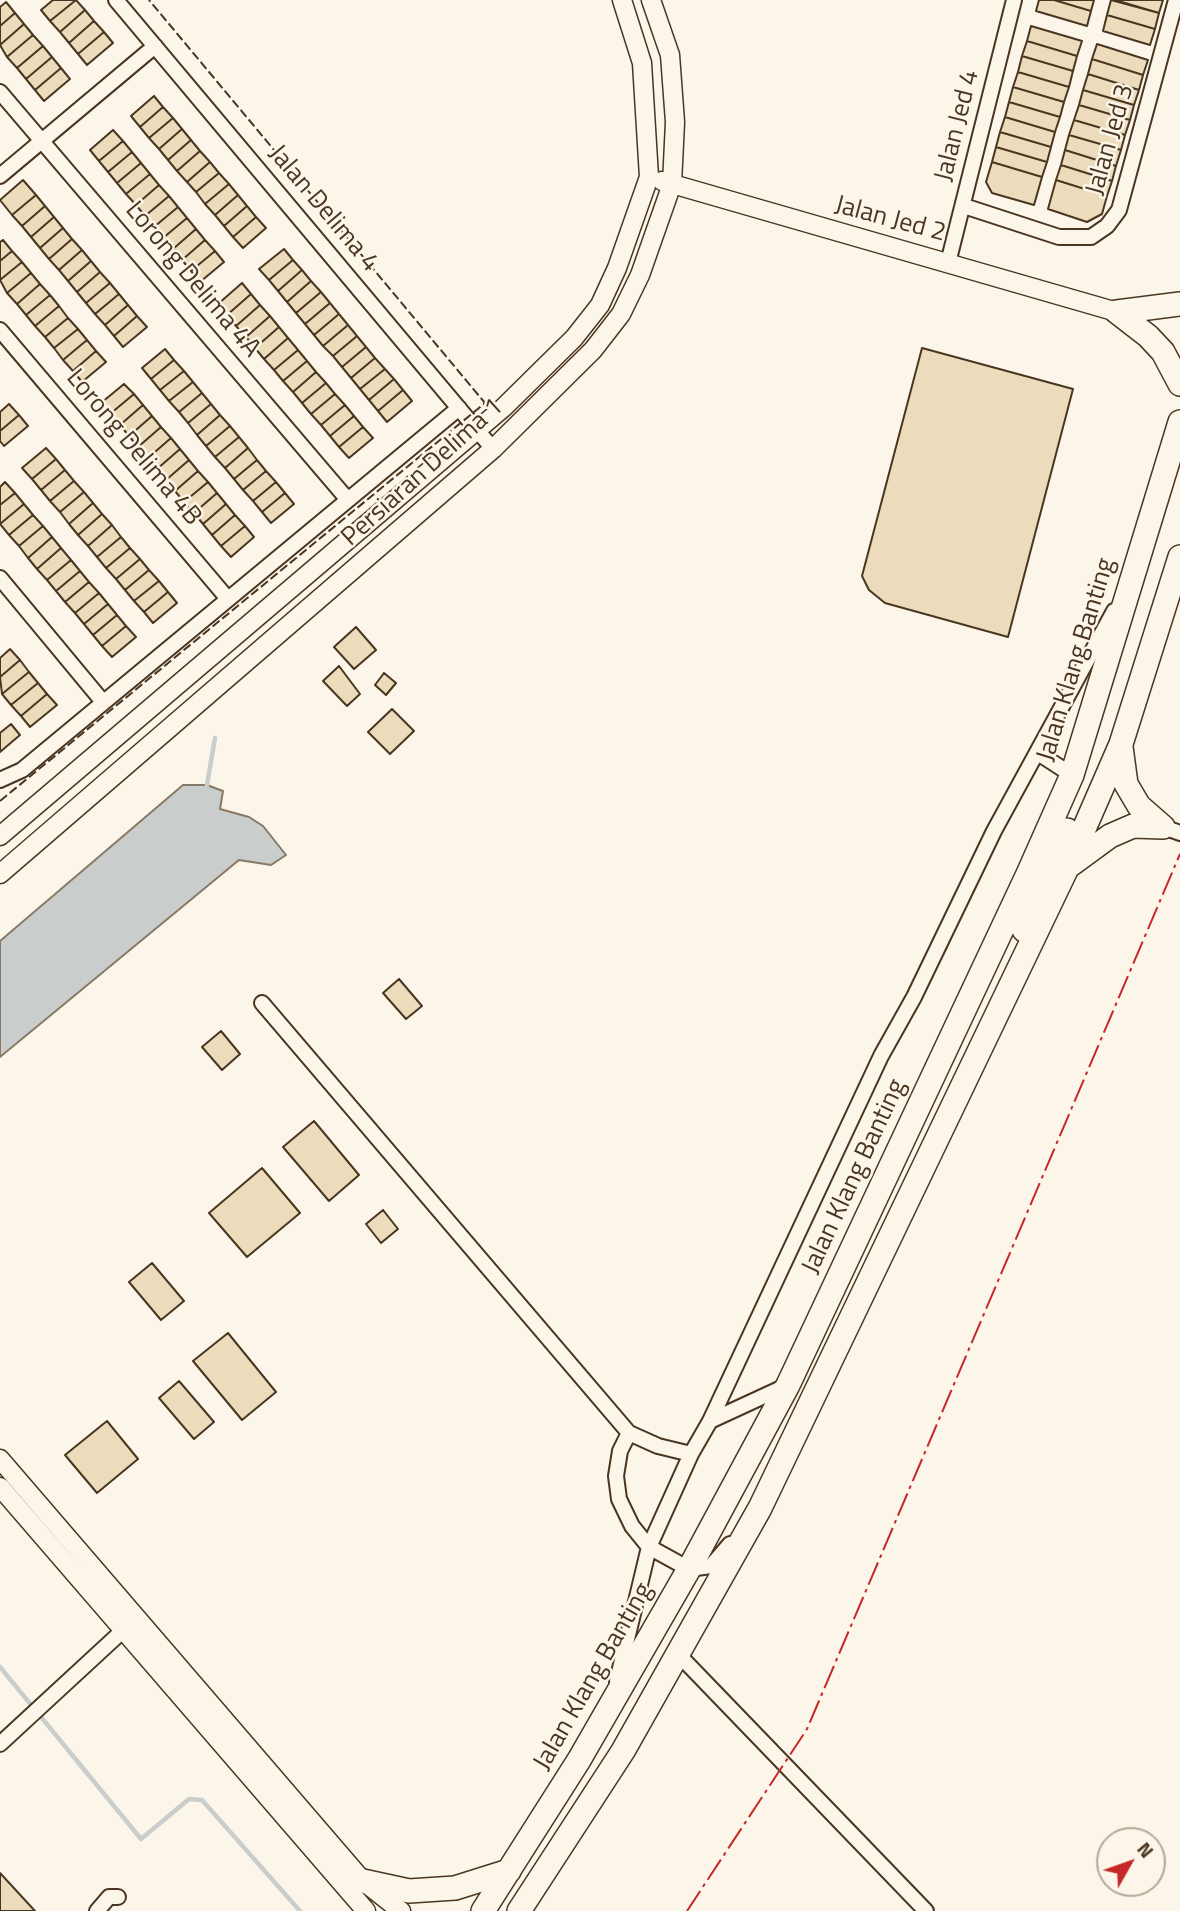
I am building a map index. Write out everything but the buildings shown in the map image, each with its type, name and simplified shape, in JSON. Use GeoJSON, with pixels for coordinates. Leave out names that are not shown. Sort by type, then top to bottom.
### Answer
{"type":"FeatureCollection","features":[{"type":"Feature","properties":{"kind":"highway"},"geometry":{"type":"LineString","coordinates":[[1117,312],[1180,304]]}},
{"type":"Feature","properties":{"kind":"highway"},"geometry":{"type":"LineString","coordinates":[[1117,312],[1142,330],[1163,352],[1180,384]]}},
{"type":"Feature","properties":{"kind":"highway","name":"Jalan Klang Banting"},"geometry":{"type":"LineString","coordinates":[[483,1911],[612,1703],[689,1569],[788,1385],[1072,775],[1180,422]]}},
{"type":"Feature","properties":{"kind":"highway"},"geometry":{"type":"LineString","coordinates":[[519,1911],[584,1815],[679,1655],[760,1508],[1067,868],[1121,744],[1180,556]]}},
{"type":"Feature","properties":{"kind":"highway"},"geometry":{"type":"LineString","coordinates":[[1121,744],[1126,784],[1139,806],[1171,830]]}},
{"type":"Feature","properties":{"kind":"highway"},"geometry":{"type":"LineString","coordinates":[[982,1047],[1034,900],[1078,806],[1080,792],[1072,775]]}},
{"type":"Feature","properties":{"kind":"highway"},"geometry":{"type":"LineString","coordinates":[[1067,868],[1110,836],[1133,826],[1171,830]]}},
{"type":"Feature","properties":{"kind":"highway"},"geometry":{"type":"LineString","coordinates":[[363,1881],[409,1891],[455,1888],[509,1871]]}},
{"type":"Feature","properties":{"kind":"street","name":"Jalan Delima 4"},"geometry":{"type":"LineString","coordinates":[[116,0],[494,449]]}},
{"type":"Feature","properties":{"kind":"street","name":"Persiaran Delima 1"},"geometry":{"type":"LineString","coordinates":[[0,836],[477,430],[574,338],[600,304],[617,268],[649,177],[642,63],[622,0]]}},
{"type":"Feature","properties":{"kind":"street","name":"Persiaran Delima 1"},"geometry":{"type":"LineString","coordinates":[[0,874],[494,449],[593,350],[621,314],[640,275],[671,184],[675,122],[670,55],[651,0]]}},
{"type":"Feature","properties":{"kind":"street","name":"Jalan Jed 4"},"geometry":{"type":"LineString","coordinates":[[948,263],[1014,0]]}},
{"type":"Feature","properties":{"kind":"street","name":"Jalan Jed 3"},"geometry":{"type":"LineString","coordinates":[[964,206],[1059,237],[1091,237],[1107,226],[1119,210],[1176,0]]}},
{"type":"Feature","properties":{"kind":"street"},"geometry":{"type":"LineString","coordinates":[[0,176],[155,46]]}},
{"type":"Feature","properties":{"kind":"street","name":"Lorong Delima 4A"},"geometry":{"type":"LineString","coordinates":[[0,92],[348,500]]}},
{"type":"Feature","properties":{"kind":"street","name":"Jalan Jed 2"},"geometry":{"type":"LineString","coordinates":[[649,177],[1117,312]]}},
{"type":"Feature","properties":{"kind":"street","name":"Lorong Delima 4B"},"geometry":{"type":"LineString","coordinates":[[0,330],[228,599]]}},
{"type":"Feature","properties":{"kind":"street"},"geometry":{"type":"LineString","coordinates":[[0,780],[22,770],[459,408]]}},
{"type":"Feature","properties":{"kind":"street"},"geometry":{"type":"LineString","coordinates":[[612,1703],[649,1547],[691,1454],[710,1421],[881,1056],[914,998],[994,831],[1134,572]]}},
{"type":"Feature","properties":{"kind":"street"},"geometry":{"type":"LineString","coordinates":[[0,578],[103,702]]}},
{"type":"Feature","properties":{"kind":"street"},"geometry":{"type":"LineString","coordinates":[[1038,752],[1072,775]]}},
{"type":"Feature","properties":{"kind":"street"},"geometry":{"type":"LineString","coordinates":[[262,1003],[629,1433],[658,1446],[691,1454]]}},
{"type":"Feature","properties":{"kind":"street"},"geometry":{"type":"LineString","coordinates":[[710,1421],[788,1385]]}},
{"type":"Feature","properties":{"kind":"street"},"geometry":{"type":"LineString","coordinates":[[629,1433],[620,1451],[616,1476],[619,1499],[632,1526],[649,1547],[689,1569],[712,1566],[760,1508]]}},
{"type":"Feature","properties":{"kind":"street"},"geometry":{"type":"LineString","coordinates":[[0,1459],[366,1911]]}},
{"type":"Feature","properties":{"kind":"street"},"geometry":{"type":"LineString","coordinates":[[0,1487],[131,1623],[363,1881],[401,1911]]}},
{"type":"Feature","properties":{"kind":"street"},"geometry":{"type":"LineString","coordinates":[[4,1741],[131,1623]]}},
{"type":"Feature","properties":{"kind":"street"},"geometry":{"type":"LineString","coordinates":[[679,1655],[926,1911]]}},
{"type":"Feature","properties":{"kind":"street"},"geometry":{"type":"LineString","coordinates":[[97,1911],[109,1897],[118,1897]]}},
{"type":"Feature","properties":{"kind":"shaded area"},"geometry":{"type":"Polygon","coordinates":[[[183,785],[207,785],[223,791],[220,809],[249,817],[263,826],[286,855],[271,865],[239,860],[0,1057],[0,941],[183,785]]]}},
{"type":"Feature","properties":{"kind":"waterway"},"geometry":{"type":"LineString","coordinates":[[207,785],[215,738]]}},
{"type":"Feature","properties":{"kind":"waterway"},"geometry":{"type":"LineString","coordinates":[[0,1667],[141,1839],[189,1799],[202,1800],[300,1911]]}},
{"type":"Feature","properties":{"kind":"fence"},"geometry":{"type":"LineString","coordinates":[[0,801],[485,403],[149,0]]}},
{"type":"Feature","properties":{"kind":"power"},"geometry":{"type":"LineString","coordinates":[[687,1911],[807,1729],[1180,854]]}}]}
